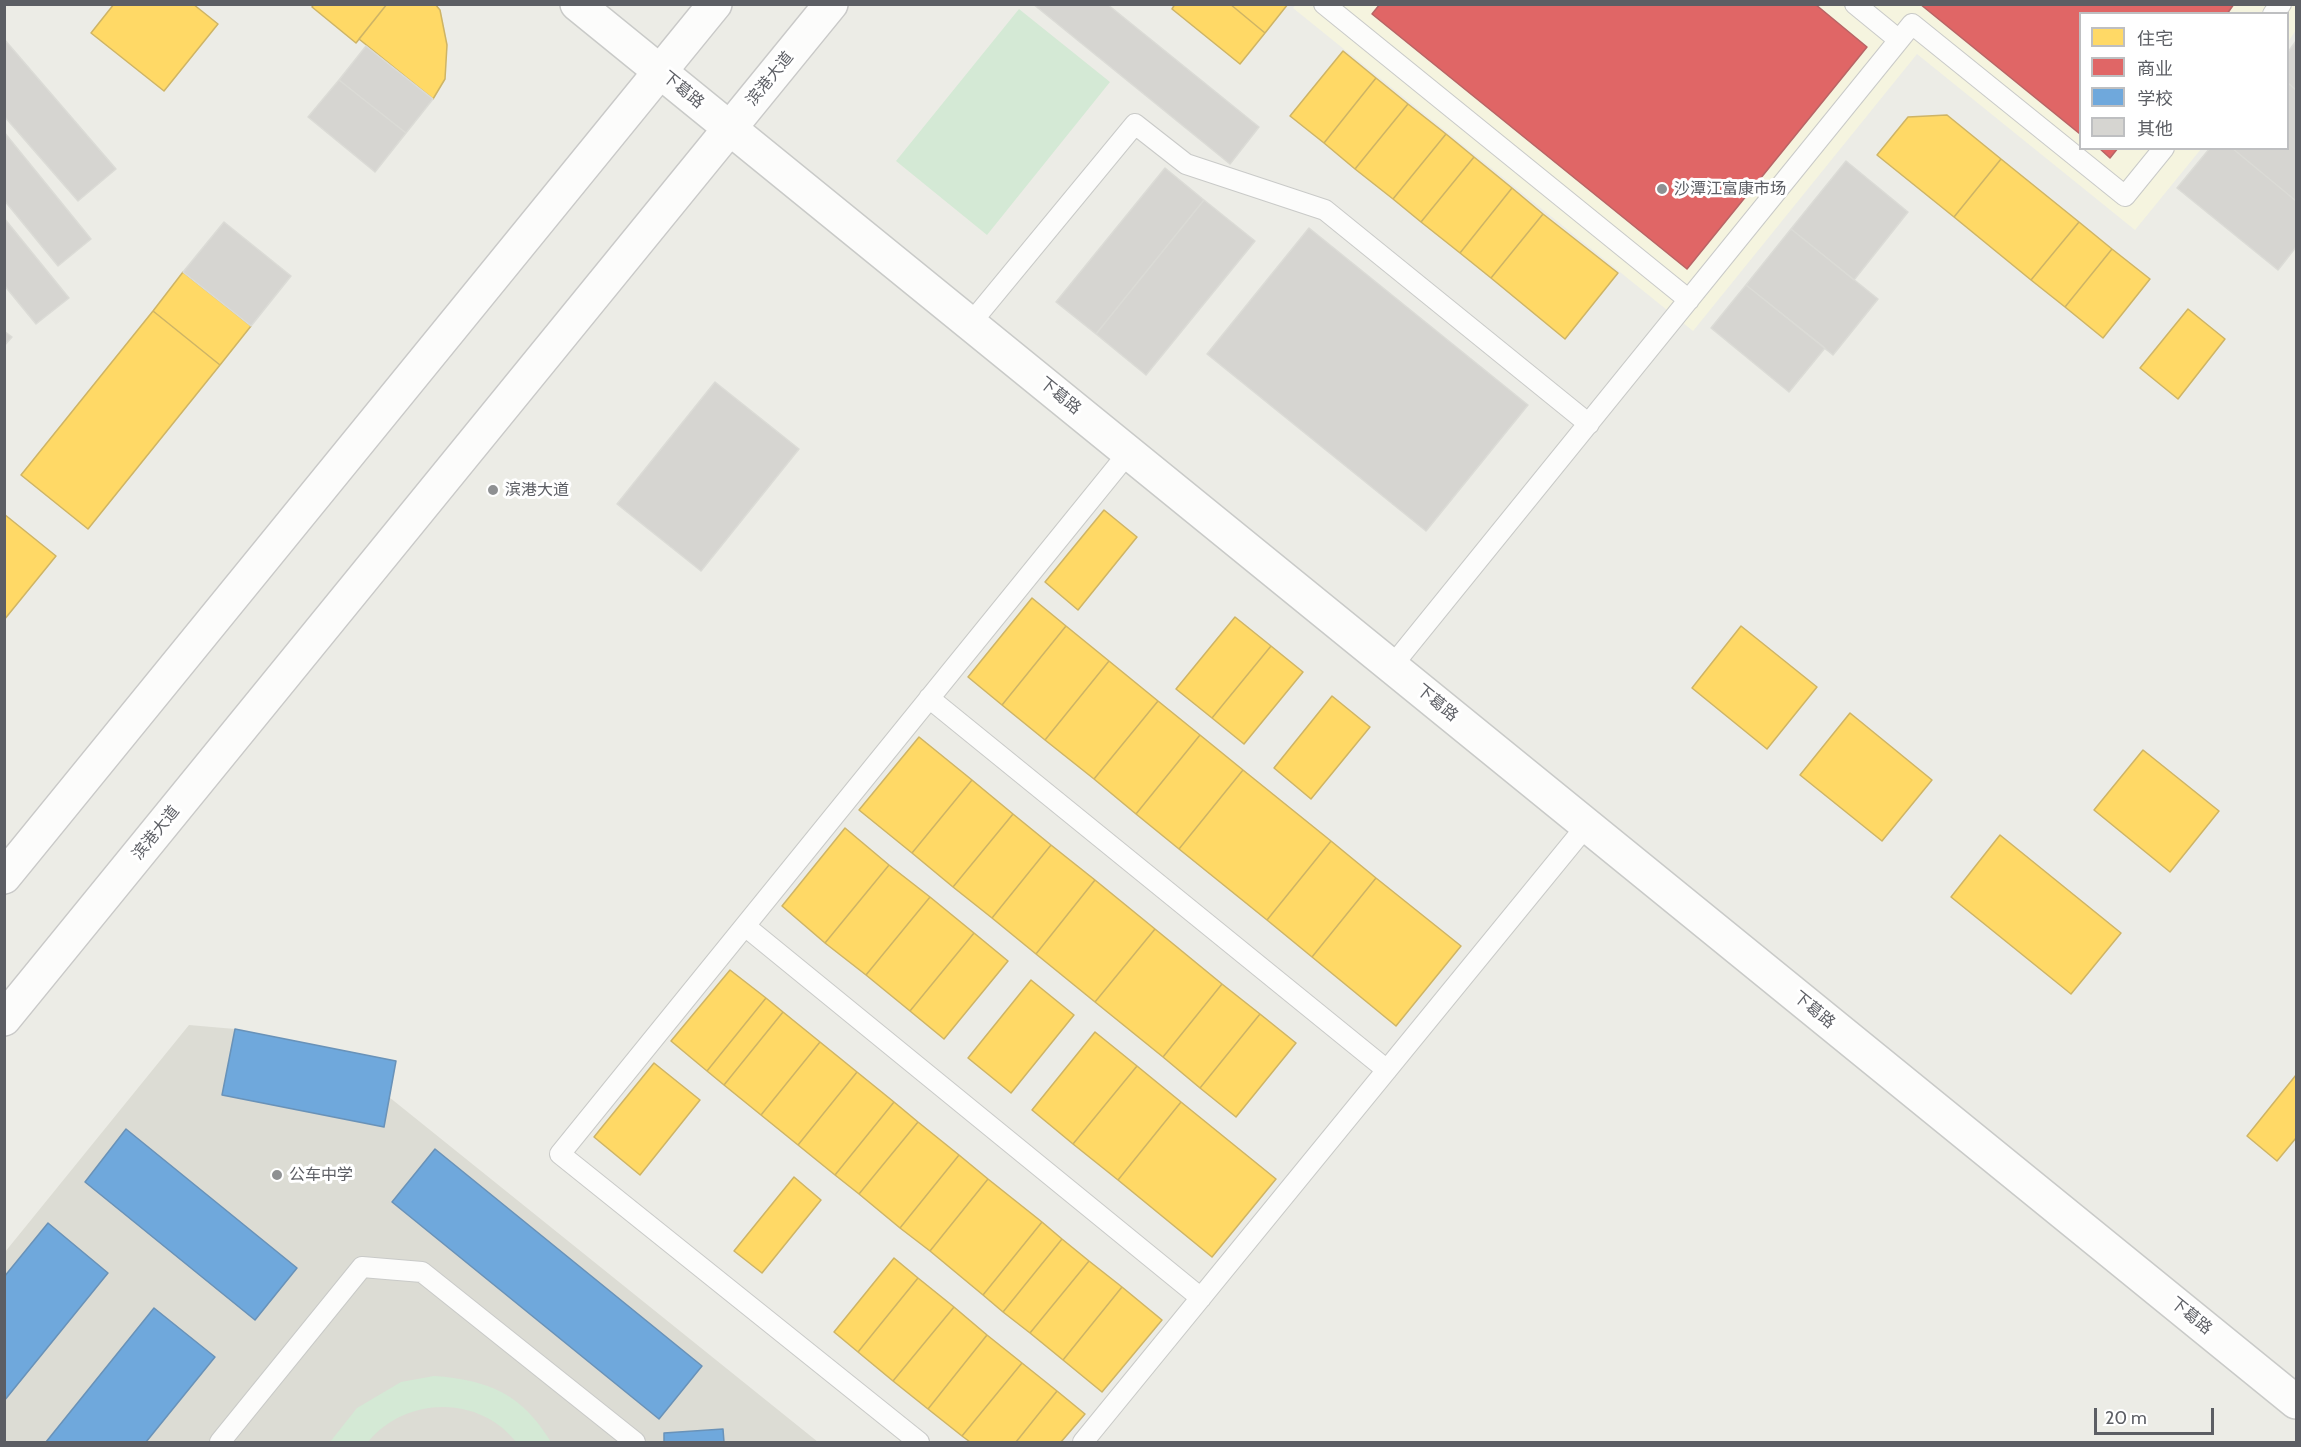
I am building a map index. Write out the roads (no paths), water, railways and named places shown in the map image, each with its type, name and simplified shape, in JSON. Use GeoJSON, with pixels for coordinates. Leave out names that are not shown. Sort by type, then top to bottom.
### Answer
{"type":"FeatureCollection","features":[{"type":"Feature","properties":{"kind":"main road","name":"下葛路"},"geometry":{"type":"LineString","coordinates":[[577,4],[2296,1402]]}},
{"type":"Feature","properties":{"kind":"main road"},"geometry":{"type":"LineString","coordinates":[[4,877],[715,4]]}},
{"type":"Feature","properties":{"kind":"main road","name":"滨港大道"},"geometry":{"type":"LineString","coordinates":[[4,1019],[831,4]]}},
{"type":"Feature","properties":{"kind":"lane"},"geometry":{"type":"LineString","coordinates":[[1324,4],[1689,300]]}},
{"type":"Feature","properties":{"kind":"lane"},"geometry":{"type":"LineString","coordinates":[[1855,4],[1899,40]]}},
{"type":"Feature","properties":{"kind":"lane"},"geometry":{"type":"LineString","coordinates":[[1392,666],[1912,24],[2125,196],[2162,150]]}},
{"type":"Feature","properties":{"kind":"lane"},"geometry":{"type":"LineString","coordinates":[[970,324],[1135,124],[1186,164],[1325,210],[1589,424]]}},
{"type":"Feature","properties":{"kind":"lane"},"geometry":{"type":"LineString","coordinates":[[919,1443],[560,1154],[1128,452]]}},
{"type":"Feature","properties":{"kind":"lane"},"geometry":{"type":"LineString","coordinates":[[929,699],[1387,1070]]}},
{"type":"Feature","properties":{"kind":"lane"},"geometry":{"type":"LineString","coordinates":[[1083,1443],[1587,825]]}},
{"type":"Feature","properties":{"kind":"lane"},"geometry":{"type":"LineString","coordinates":[[745,926],[1201,1298]]}},
{"type":"Feature","properties":{"kind":"lane"},"geometry":{"type":"LineString","coordinates":[[220,1443],[362,1267],[422,1272],[635,1443]]}},
{"type":"Feature","properties":{"kind":"place","name":"沙潭江富康市场"},"geometry":{"type":"Point","coordinates":[1662,189]}},
{"type":"Feature","properties":{"kind":"place","name":"滨港大道"},"geometry":{"type":"Point","coordinates":[493,490]}},
{"type":"Feature","properties":{"kind":"place","name":"公车中学"},"geometry":{"type":"Point","coordinates":[277,1175]}}]}
